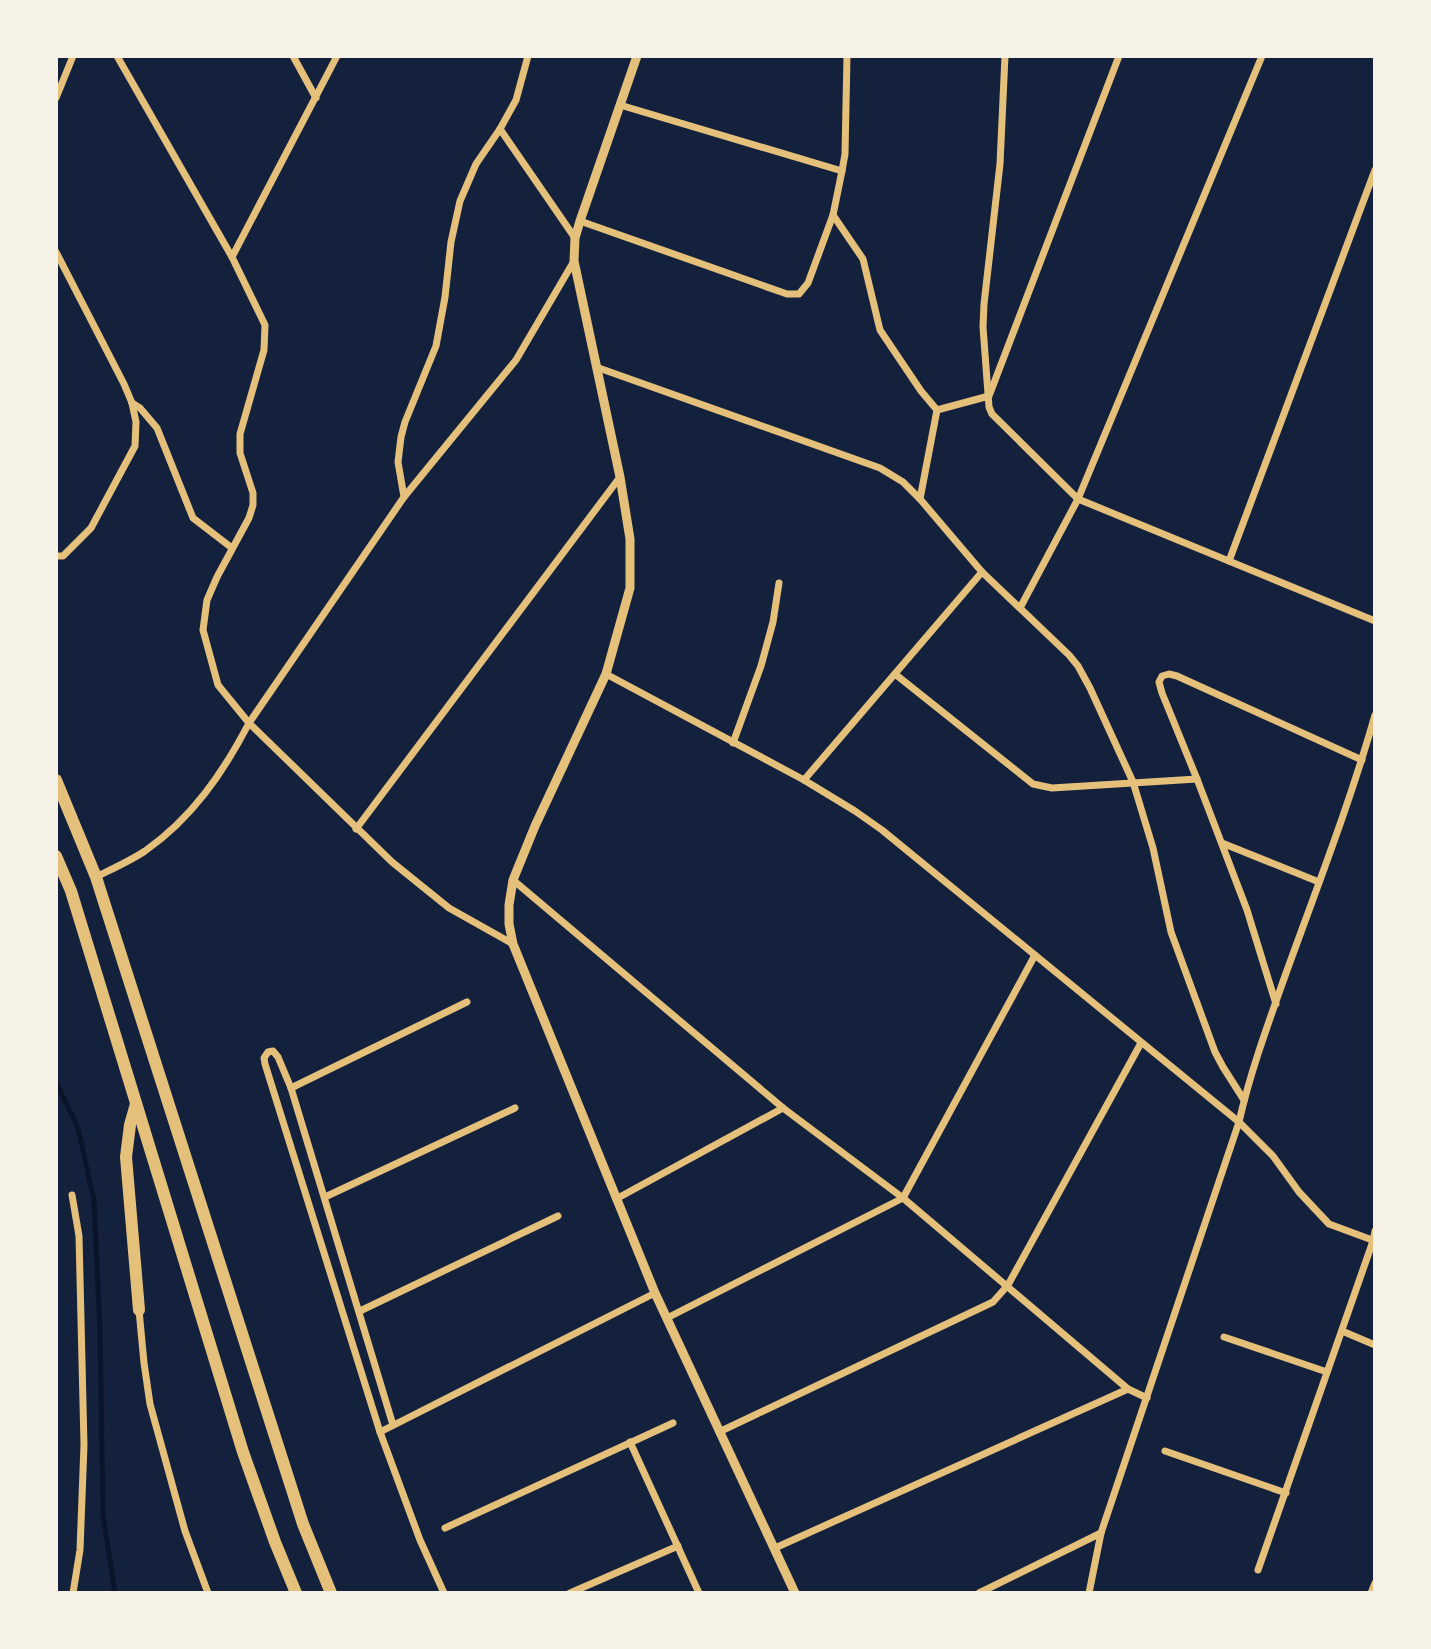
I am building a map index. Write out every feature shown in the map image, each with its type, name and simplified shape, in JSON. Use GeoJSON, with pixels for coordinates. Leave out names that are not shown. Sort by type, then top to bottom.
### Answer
{"type":"FeatureCollection","features":[{"type":"Feature","properties":{"kind":"main road"},"geometry":{"type":"LineString","coordinates":[[56,780],[96,877],[303,1524],[331,1593]]}},
{"type":"Feature","properties":{"kind":"main road"},"geometry":{"type":"LineString","coordinates":[[56,856],[71,891],[243,1452],[296,1593]]}},
{"type":"Feature","properties":{"kind":"main road"},"geometry":{"type":"LineString","coordinates":[[136,1104],[126,1157],[139,1310]]}},
{"type":"Feature","properties":{"kind":"street"},"geometry":{"type":"LineString","coordinates":[[56,98],[73,56]]}},
{"type":"Feature","properties":{"kind":"street"},"geometry":{"type":"LineString","coordinates":[[117,56],[232,257],[265,325],[264,350],[240,434],[240,453],[253,493],[253,505],[207,600],[203,630],[218,685],[249,723],[392,862],[449,908],[513,944]]}},
{"type":"Feature","properties":{"kind":"street"},"geometry":{"type":"LineString","coordinates":[[293,56],[316,98]]}},
{"type":"Feature","properties":{"kind":"street"},"geometry":{"type":"LineString","coordinates":[[232,257],[337,56]]}},
{"type":"Feature","properties":{"kind":"street"},"geometry":{"type":"LineString","coordinates":[[404,497],[398,462],[401,437],[436,346],[460,201],[476,164],[516,100],[528,56]]}},
{"type":"Feature","properties":{"kind":"street"},"geometry":{"type":"LineString","coordinates":[[637,56],[580,221],[575,238],[574,261],[620,477],[630,539],[630,588],[606,674],[513,880],[509,924],[513,944],[655,1293],[795,1593]]}},
{"type":"Feature","properties":{"kind":"street"},"geometry":{"type":"LineString","coordinates":[[580,221],[787,294],[799,294],[808,283],[833,215],[842,171],[847,56]]}},
{"type":"Feature","properties":{"kind":"street"},"geometry":{"type":"LineString","coordinates":[[1005,56],[1000,164],[983,327],[992,414],[1078,499],[1375,621]]}},
{"type":"Feature","properties":{"kind":"street"},"geometry":{"type":"LineString","coordinates":[[989,396],[1119,56]]}},
{"type":"Feature","properties":{"kind":"street"},"geometry":{"type":"LineString","coordinates":[[1020,608],[1078,499],[1262,56]]}},
{"type":"Feature","properties":{"kind":"street"},"geometry":{"type":"LineString","coordinates":[[620,105],[842,171]]}},
{"type":"Feature","properties":{"kind":"street"},"geometry":{"type":"LineString","coordinates":[[500,129],[575,238]]}},
{"type":"Feature","properties":{"kind":"street"},"geometry":{"type":"LineString","coordinates":[[1229,561],[1375,170]]}},
{"type":"Feature","properties":{"kind":"street"},"geometry":{"type":"LineString","coordinates":[[833,215],[863,259],[880,330],[937,410]]}},
{"type":"Feature","properties":{"kind":"street"},"geometry":{"type":"LineString","coordinates":[[56,252],[132,403],[136,422],[135,446],[91,528],[63,556],[56,556]]}},
{"type":"Feature","properties":{"kind":"street"},"geometry":{"type":"LineString","coordinates":[[96,877],[142,853],[168,833],[211,787],[249,723],[404,497],[516,360],[574,261]]}},
{"type":"Feature","properties":{"kind":"street"},"geometry":{"type":"LineString","coordinates":[[596,367],[880,468],[903,482],[982,572],[1078,666],[1133,782],[1153,848],[1171,932],[1215,1052],[1244,1100]]}},
{"type":"Feature","properties":{"kind":"street"},"geometry":{"type":"LineString","coordinates":[[937,410],[989,396]]}},
{"type":"Feature","properties":{"kind":"street"},"geometry":{"type":"LineString","coordinates":[[132,403],[157,428],[193,518],[232,548]]}},
{"type":"Feature","properties":{"kind":"street"},"geometry":{"type":"LineString","coordinates":[[920,499],[937,410]]}},
{"type":"Feature","properties":{"kind":"street"},"geometry":{"type":"LineString","coordinates":[[356,829],[620,477]]}},
{"type":"Feature","properties":{"kind":"street"},"geometry":{"type":"LineString","coordinates":[[804,780],[982,572]]}},
{"type":"Feature","properties":{"kind":"street"},"geometry":{"type":"LineString","coordinates":[[733,743],[769,637],[779,583]]}},
{"type":"Feature","properties":{"kind":"street"},"geometry":{"type":"LineString","coordinates":[[606,674],[804,780],[882,830],[1239,1122],[1273,1156],[1299,1192],[1329,1224],[1374,1241]]}},
{"type":"Feature","properties":{"kind":"street"},"geometry":{"type":"LineString","coordinates":[[895,674],[1033,784],[1052,788],[1197,779]]}},
{"type":"Feature","properties":{"kind":"street"},"geometry":{"type":"LineString","coordinates":[[1276,1004],[1247,910],[1159,682],[1162,676],[1177,676],[1362,760]]}},
{"type":"Feature","properties":{"kind":"street"},"geometry":{"type":"LineString","coordinates":[[1089,1593],[1101,1533],[1375,715]]}},
{"type":"Feature","properties":{"kind":"street"},"geometry":{"type":"LineString","coordinates":[[1222,843],[1319,882]]}},
{"type":"Feature","properties":{"kind":"street"},"geometry":{"type":"LineString","coordinates":[[513,880],[783,1108],[903,1198],[1128,1389],[1147,1398]]}},
{"type":"Feature","properties":{"kind":"street"},"geometry":{"type":"LineString","coordinates":[[667,1318],[903,1198],[1035,955]]}},
{"type":"Feature","properties":{"kind":"street"},"geometry":{"type":"LineString","coordinates":[[291,1088],[467,1002]]}},
{"type":"Feature","properties":{"kind":"street"},"geometry":{"type":"LineString","coordinates":[[719,1432],[993,1302],[1008,1285],[1141,1043]]}},
{"type":"Feature","properties":{"kind":"street"},"geometry":{"type":"LineString","coordinates":[[393,1425],[291,1088],[278,1057],[273,1051],[268,1052],[264,1058],[265,1064],[380,1432],[420,1540],[444,1593]]}},
{"type":"Feature","properties":{"kind":"street"},"geometry":{"type":"LineString","coordinates":[[325,1197],[515,1108]]}},
{"type":"Feature","properties":{"kind":"street"},"geometry":{"type":"LineString","coordinates":[[616,1199],[783,1108]]}},
{"type":"Feature","properties":{"kind":"street"},"geometry":{"type":"LineString","coordinates":[[72,1195],[79,1236],[84,1445],[80,1550],[73,1593]]}},
{"type":"Feature","properties":{"kind":"street"},"geometry":{"type":"LineString","coordinates":[[360,1311],[558,1216]]}},
{"type":"Feature","properties":{"kind":"street"},"geometry":{"type":"LineString","coordinates":[[1258,1570],[1375,1231]]}},
{"type":"Feature","properties":{"kind":"street"},"geometry":{"type":"LineString","coordinates":[[380,1432],[655,1293]]}},
{"type":"Feature","properties":{"kind":"street"},"geometry":{"type":"LineString","coordinates":[[139,1310],[150,1404],[185,1531],[208,1593]]}},
{"type":"Feature","properties":{"kind":"street"},"geometry":{"type":"LineString","coordinates":[[1342,1331],[1375,1345]]}},
{"type":"Feature","properties":{"kind":"street"},"geometry":{"type":"LineString","coordinates":[[1224,1337],[1327,1372]]}},
{"type":"Feature","properties":{"kind":"street"},"geometry":{"type":"LineString","coordinates":[[775,1548],[1128,1389]]}},
{"type":"Feature","properties":{"kind":"street"},"geometry":{"type":"LineString","coordinates":[[445,1528],[673,1423]]}},
{"type":"Feature","properties":{"kind":"street"},"geometry":{"type":"LineString","coordinates":[[630,1442],[699,1593]]}},
{"type":"Feature","properties":{"kind":"street"},"geometry":{"type":"LineString","coordinates":[[1165,1451],[1286,1493]]}},
{"type":"Feature","properties":{"kind":"street"},"geometry":{"type":"LineString","coordinates":[[979,1593],[1101,1533]]}},
{"type":"Feature","properties":{"kind":"street"},"geometry":{"type":"LineString","coordinates":[[573,1593],[678,1546]]}},
{"type":"Feature","properties":{"kind":"street"},"geometry":{"type":"LineString","coordinates":[[1371,1593],[1375,1583]]}},
{"type":"Feature","properties":{"kind":"waterway"},"geometry":{"type":"LineString","coordinates":[[56,1082],[78,1128],[94,1200],[103,1514],[115,1593]]}}]}
